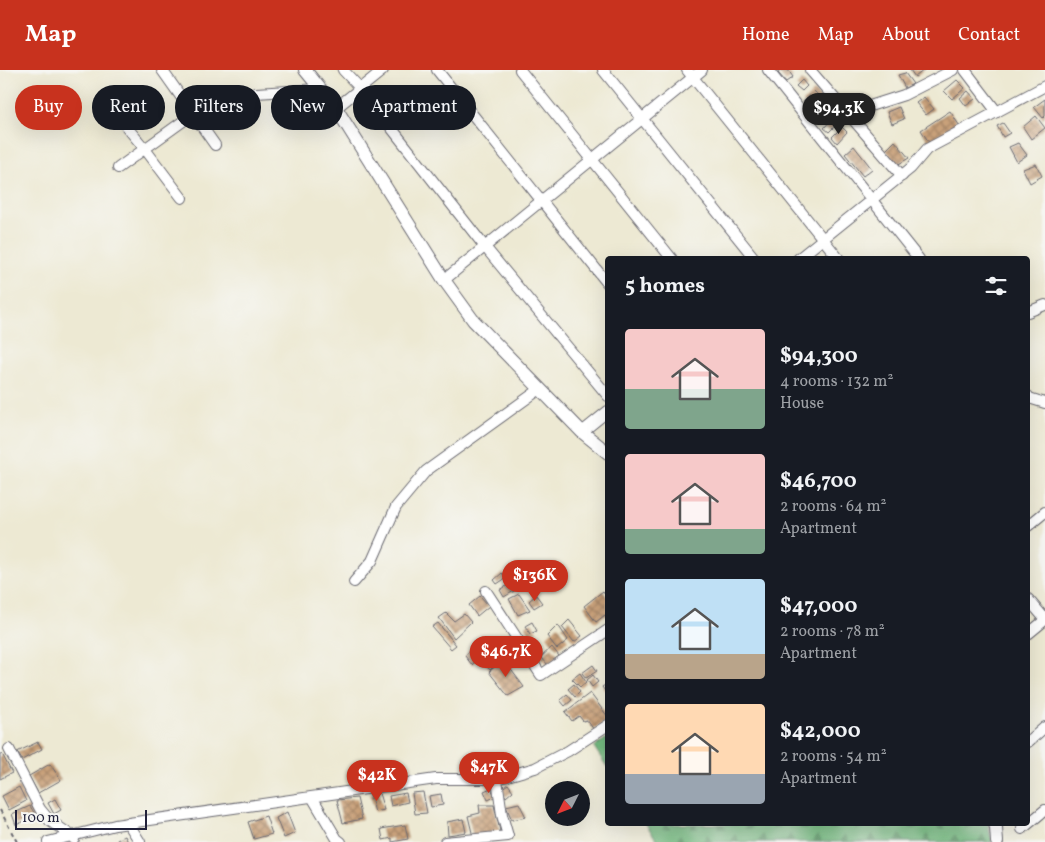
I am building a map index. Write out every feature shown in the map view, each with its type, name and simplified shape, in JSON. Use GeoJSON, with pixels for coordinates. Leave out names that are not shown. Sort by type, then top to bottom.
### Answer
{"type":"FeatureCollection","features":[{"type":"Feature","properties":{"kind":"street"},"geometry":{"type":"LineString","coordinates":[[162,70],[175,88]]}},
{"type":"Feature","properties":{"kind":"street"},"geometry":{"type":"LineString","coordinates":[[305,70],[318,85]]}},
{"type":"Feature","properties":{"kind":"street"},"geometry":{"type":"LineString","coordinates":[[343,70],[357,85]]}},
{"type":"Feature","properties":{"kind":"street"},"geometry":{"type":"LineString","coordinates":[[364,85],[383,70]]}},
{"type":"Feature","properties":{"kind":"street"},"geometry":{"type":"LineString","coordinates":[[438,70],[605,280]]}},
{"type":"Feature","properties":{"kind":"street"},"geometry":{"type":"LineString","coordinates":[[520,70],[670,256]]}},
{"type":"Feature","properties":{"kind":"street"},"geometry":{"type":"LineString","coordinates":[[603,70],[753,256]]}},
{"type":"Feature","properties":{"kind":"street"},"geometry":{"type":"LineString","coordinates":[[444,280],[642,119],[690,74],[702,70]]}},
{"type":"Feature","properties":{"kind":"street"},"geometry":{"type":"LineString","coordinates":[[768,70],[917,256]]}},
{"type":"Feature","properties":{"kind":"street"},"geometry":{"type":"LineString","coordinates":[[810,70],[902,176]]}},
{"type":"Feature","properties":{"kind":"street"},"geometry":{"type":"LineString","coordinates":[[848,114],[904,96],[953,70]]}},
{"type":"Feature","properties":{"kind":"street"},"geometry":{"type":"LineString","coordinates":[[966,70],[997,112]]}},
{"type":"Feature","properties":{"kind":"street"},"geometry":{"type":"LineString","coordinates":[[690,74],[837,256]]}},
{"type":"Feature","properties":{"kind":"street"},"geometry":{"type":"LineString","coordinates":[[802,256],[902,176],[927,149],[1045,86]]}},
{"type":"Feature","properties":{"kind":"street"},"geometry":{"type":"LineString","coordinates":[[343,102],[353,94]]}},
{"type":"Feature","properties":{"kind":"street"},"geometry":{"type":"LineString","coordinates":[[343,119],[444,280],[473,320],[582,432],[605,451]]}},
{"type":"Feature","properties":{"kind":"street"},"geometry":{"type":"LineString","coordinates":[[118,168],[175,127]]}},
{"type":"Feature","properties":{"kind":"street"},"geometry":{"type":"LineString","coordinates":[[129,130],[182,198]]}},
{"type":"Feature","properties":{"kind":"street"},"geometry":{"type":"LineString","coordinates":[[205,130],[215,144]]}},
{"type":"Feature","properties":{"kind":"street"},"geometry":{"type":"LineString","coordinates":[[393,130],[485,247],[605,392]]}},
{"type":"Feature","properties":{"kind":"street"},"geometry":{"type":"LineString","coordinates":[[1030,311],[1045,305]]}},
{"type":"Feature","properties":{"kind":"street"},"geometry":{"type":"LineString","coordinates":[[354,582],[372,561],[396,507],[426,471],[540,389]]}},
{"type":"Feature","properties":{"kind":"street"},"geometry":{"type":"LineString","coordinates":[[1030,398],[1045,403]]}},
{"type":"Feature","properties":{"kind":"street"},"geometry":{"type":"LineString","coordinates":[[582,432],[605,413]]}},
{"type":"Feature","properties":{"kind":"street"},"geometry":{"type":"LineString","coordinates":[[1030,524],[1045,512]]}},
{"type":"Feature","properties":{"kind":"street"},"geometry":{"type":"LineString","coordinates":[[486,591],[541,675],[605,632]]}},
{"type":"Feature","properties":{"kind":"street"},"geometry":{"type":"LineString","coordinates":[[1030,601],[1045,619],[1030,632]]}},
{"type":"Feature","properties":{"kind":"street"},"geometry":{"type":"LineString","coordinates":[[48,842],[74,839],[128,823],[436,779],[497,779],[535,768],[568,751],[605,727]]}},
{"type":"Feature","properties":{"kind":"street"},"geometry":{"type":"LineString","coordinates":[[1030,740],[1045,727]]}},
{"type":"Feature","properties":{"kind":"street"},"geometry":{"type":"LineString","coordinates":[[9,748],[40,809],[50,821],[74,839]]}},
{"type":"Feature","properties":{"kind":"street"},"geometry":{"type":"LineString","coordinates":[[445,842],[508,836],[502,815],[497,779]]}},
{"type":"Feature","properties":{"kind":"street"},"geometry":{"type":"LineString","coordinates":[[312,797],[337,839],[341,842]]}},
{"type":"Feature","properties":{"kind":"street"},"geometry":{"type":"LineString","coordinates":[[1030,822],[1045,810]]}},
{"type":"Feature","properties":{"kind":"street"},"geometry":{"type":"LineString","coordinates":[[128,823],[140,842]]}},
{"type":"Feature","properties":{"kind":"street"},"geometry":{"type":"LineString","coordinates":[[996,826],[997,842]]}},
{"type":"Feature","properties":{"kind":"path"},"geometry":{"type":"LineString","coordinates":[[0,810],[17,842]]}},
{"type":"Feature","properties":{"kind":"green space"},"geometry":{"type":"Polygon","coordinates":[[[605,739],[605,764],[594,747],[605,739]]]}},
{"type":"Feature","properties":{"kind":"green space"},"geometry":{"type":"Polygon","coordinates":[[[647,826],[988,826],[992,842],[658,842],[647,826]]]}},
{"type":"Feature","properties":{"kind":"building"},"geometry":{"type":"Polygon","coordinates":[[[782,70],[788,70],[793,77],[786,82],[778,73],[782,70]]]}},
{"type":"Feature","properties":{"kind":"building"},"geometry":{"type":"Polygon","coordinates":[[[910,70],[924,70],[915,77],[910,70]]]}},
{"type":"Feature","properties":{"kind":"building"},"geometry":{"type":"Polygon","coordinates":[[[905,73],[913,84],[905,88],[898,75],[905,73]]]}},
{"type":"Feature","properties":{"kind":"building"},"geometry":{"type":"Polygon","coordinates":[[[802,80],[807,86],[802,91],[796,86],[802,80]]]}},
{"type":"Feature","properties":{"kind":"building"},"geometry":{"type":"Polygon","coordinates":[[[957,80],[965,88],[952,99],[944,91],[957,80]]]}},
{"type":"Feature","properties":{"kind":"building"},"geometry":{"type":"Polygon","coordinates":[[[814,91],[821,98],[809,109],[803,102],[814,91]]]}},
{"type":"Feature","properties":{"kind":"building"},"geometry":{"type":"Polygon","coordinates":[[[968,91],[975,99],[966,106],[960,98],[968,91]]]}},
{"type":"Feature","properties":{"kind":"building"},"geometry":{"type":"Polygon","coordinates":[[[924,97],[934,109],[926,115],[916,103],[924,97]]]}},
{"type":"Feature","properties":{"kind":"building"},"geometry":{"type":"Polygon","coordinates":[[[1045,99],[1045,116],[1043,118],[1034,107],[1045,99]]]}},
{"type":"Feature","properties":{"kind":"building"},"geometry":{"type":"Polygon","coordinates":[[[899,107],[904,119],[892,124],[887,112],[899,107]]]}},
{"type":"Feature","properties":{"kind":"building"},"geometry":{"type":"Polygon","coordinates":[[[824,108],[829,113],[824,119],[819,113],[824,108]]]}},
{"type":"Feature","properties":{"kind":"building"},"geometry":{"type":"Polygon","coordinates":[[[950,111],[959,125],[930,144],[921,130],[950,111]]]}},
{"type":"Feature","properties":{"kind":"building"},"geometry":{"type":"Polygon","coordinates":[[[838,112],[846,118],[840,123],[835,117],[838,112]]]}},
{"type":"Feature","properties":{"kind":"building"},"geometry":{"type":"Polygon","coordinates":[[[1036,116],[1045,128],[1031,139],[1023,127],[1036,116]]]}},
{"type":"Feature","properties":{"kind":"building"},"geometry":{"type":"Polygon","coordinates":[[[832,119],[837,124],[829,132],[824,128],[832,119]]]}},
{"type":"Feature","properties":{"kind":"building"},"geometry":{"type":"Polygon","coordinates":[[[1003,123],[1010,133],[1003,137],[997,126],[1003,123]]]}},
{"type":"Feature","properties":{"kind":"building"},"geometry":{"type":"Polygon","coordinates":[[[842,127],[847,132],[837,143],[832,137],[842,127]]]}},
{"type":"Feature","properties":{"kind":"building"},"geometry":{"type":"Polygon","coordinates":[[[895,141],[909,158],[897,165],[886,150],[895,141]]]}},
{"type":"Feature","properties":{"kind":"building"},"geometry":{"type":"Polygon","coordinates":[[[1018,143],[1027,155],[1017,162],[1009,147],[1018,143]]]}},
{"type":"Feature","properties":{"kind":"building"},"geometry":{"type":"Polygon","coordinates":[[[854,146],[872,169],[863,176],[845,154],[854,146]]]}},
{"type":"Feature","properties":{"kind":"building"},"geometry":{"type":"Polygon","coordinates":[[[1036,164],[1042,176],[1030,183],[1023,169],[1036,164]]]}},
{"type":"Feature","properties":{"kind":"building"},"geometry":{"type":"Polygon","coordinates":[[[502,573],[506,578],[497,584],[494,580],[502,573]]]}},
{"type":"Feature","properties":{"kind":"building"},"geometry":{"type":"Polygon","coordinates":[[[515,581],[519,588],[504,597],[500,590],[515,581]]]}},
{"type":"Feature","properties":{"kind":"building"},"geometry":{"type":"Polygon","coordinates":[[[603,591],[605,594],[605,615],[596,622],[584,606],[603,591]]]}},
{"type":"Feature","properties":{"kind":"building"},"geometry":{"type":"Polygon","coordinates":[[[519,594],[530,610],[518,615],[509,599],[519,594]]]}},
{"type":"Feature","properties":{"kind":"building"},"geometry":{"type":"Polygon","coordinates":[[[536,595],[542,603],[534,608],[529,601],[536,595]]]}},
{"type":"Feature","properties":{"kind":"building"},"geometry":{"type":"Polygon","coordinates":[[[480,596],[489,606],[477,616],[469,605],[480,596]]]}},
{"type":"Feature","properties":{"kind":"building"},"geometry":{"type":"Polygon","coordinates":[[[446,613],[454,621],[464,614],[471,622],[454,638],[439,618],[446,613]]]}},
{"type":"Feature","properties":{"kind":"building"},"geometry":{"type":"Polygon","coordinates":[[[569,620],[582,636],[574,642],[562,627],[569,620]]]}},
{"type":"Feature","properties":{"kind":"building"},"geometry":{"type":"Polygon","coordinates":[[[532,622],[537,631],[530,634],[525,626],[532,622]]]}},
{"type":"Feature","properties":{"kind":"building"},"geometry":{"type":"Polygon","coordinates":[[[438,623],[456,645],[451,649],[432,627],[438,623]]]}},
{"type":"Feature","properties":{"kind":"building"},"geometry":{"type":"Polygon","coordinates":[[[558,625],[568,640],[557,649],[547,636],[558,625]]]}},
{"type":"Feature","properties":{"kind":"building"},"geometry":{"type":"Polygon","coordinates":[[[495,647],[504,657],[490,670],[480,658],[495,647]]]}},
{"type":"Feature","properties":{"kind":"building"},"geometry":{"type":"Polygon","coordinates":[[[552,647],[559,656],[548,665],[541,657],[552,647]]]}},
{"type":"Feature","properties":{"kind":"building"},"geometry":{"type":"Polygon","coordinates":[[[470,650],[478,658],[472,665],[465,656],[470,650]]]}},
{"type":"Feature","properties":{"kind":"building"},"geometry":{"type":"Polygon","coordinates":[[[503,659],[524,687],[508,696],[489,672],[503,659]]]}},
{"type":"Feature","properties":{"kind":"building"},"geometry":{"type":"Polygon","coordinates":[[[593,665],[597,671],[586,678],[582,673],[593,665]]]}},
{"type":"Feature","properties":{"kind":"building"},"geometry":{"type":"Polygon","coordinates":[[[580,673],[586,682],[580,687],[572,679],[580,673]]]}},
{"type":"Feature","properties":{"kind":"building"},"geometry":{"type":"Polygon","coordinates":[[[593,675],[598,682],[592,687],[587,680],[593,675]]]}},
{"type":"Feature","properties":{"kind":"building"},"geometry":{"type":"Polygon","coordinates":[[[574,684],[580,692],[575,697],[568,689],[574,684]]]}},
{"type":"Feature","properties":{"kind":"building"},"geometry":{"type":"Polygon","coordinates":[[[590,693],[605,713],[605,722],[594,730],[587,720],[583,721],[579,716],[572,721],[565,712],[590,693]]]}},
{"type":"Feature","properties":{"kind":"building"},"geometry":{"type":"Polygon","coordinates":[[[567,694],[572,700],[565,706],[560,700],[567,694]]]}},
{"type":"Feature","properties":{"kind":"building"},"geometry":{"type":"Polygon","coordinates":[[[38,742],[42,749],[22,760],[17,752],[38,742]]]}},
{"type":"Feature","properties":{"kind":"building"},"geometry":{"type":"Polygon","coordinates":[[[2,754],[12,773],[0,779],[0,755],[2,754]]]}},
{"type":"Feature","properties":{"kind":"building"},"geometry":{"type":"Polygon","coordinates":[[[50,764],[61,780],[38,793],[29,776],[50,764]]]}},
{"type":"Feature","properties":{"kind":"building"},"geometry":{"type":"Polygon","coordinates":[[[508,784],[513,791],[506,797],[501,789],[508,784]]]}},
{"type":"Feature","properties":{"kind":"building"},"geometry":{"type":"Polygon","coordinates":[[[19,787],[26,801],[9,810],[2,796],[19,787]]]}},
{"type":"Feature","properties":{"kind":"building"},"geometry":{"type":"Polygon","coordinates":[[[491,788],[495,797],[488,800],[484,791],[491,788]]]}},
{"type":"Feature","properties":{"kind":"building"},"geometry":{"type":"Polygon","coordinates":[[[423,792],[427,813],[415,814],[412,793],[423,792]]]}},
{"type":"Feature","properties":{"kind":"building"},"geometry":{"type":"Polygon","coordinates":[[[379,793],[384,810],[375,812],[370,795],[379,793]]]}},
{"type":"Feature","properties":{"kind":"building"},"geometry":{"type":"Polygon","coordinates":[[[406,793],[408,802],[391,806],[389,796],[406,793]]]}},
{"type":"Feature","properties":{"kind":"building"},"geometry":{"type":"Polygon","coordinates":[[[441,794],[443,805],[431,807],[429,796],[441,794]]]}},
{"type":"Feature","properties":{"kind":"building"},"geometry":{"type":"Polygon","coordinates":[[[357,798],[362,819],[343,823],[337,800],[357,798]]]}},
{"type":"Feature","properties":{"kind":"building"},"geometry":{"type":"Polygon","coordinates":[[[55,799],[61,810],[54,814],[48,803],[55,799]]]}},
{"type":"Feature","properties":{"kind":"building"},"geometry":{"type":"Polygon","coordinates":[[[519,803],[526,817],[512,820],[506,806],[519,803]]]}},
{"type":"Feature","properties":{"kind":"building"},"geometry":{"type":"Polygon","coordinates":[[[479,805],[494,805],[500,831],[473,837],[468,816],[480,813],[479,805]]]}},
{"type":"Feature","properties":{"kind":"building"},"geometry":{"type":"Polygon","coordinates":[[[30,806],[36,816],[16,825],[12,814],[30,806]]]}},
{"type":"Feature","properties":{"kind":"building"},"geometry":{"type":"Polygon","coordinates":[[[287,812],[295,833],[284,838],[276,818],[287,812]]]}},
{"type":"Feature","properties":{"kind":"building"},"geometry":{"type":"Polygon","coordinates":[[[266,816],[272,834],[254,839],[248,822],[266,816]]]}},
{"type":"Feature","properties":{"kind":"building"},"geometry":{"type":"Polygon","coordinates":[[[463,819],[466,832],[448,835],[447,822],[463,819]]]}},
{"type":"Feature","properties":{"kind":"building"},"geometry":{"type":"Polygon","coordinates":[[[405,825],[408,839],[392,842],[392,838],[383,840],[381,829],[405,825]]]}},
{"type":"Feature","properties":{"kind":"building"},"geometry":{"type":"Polygon","coordinates":[[[125,836],[128,842],[117,842],[117,840],[125,836]]]}}]}
